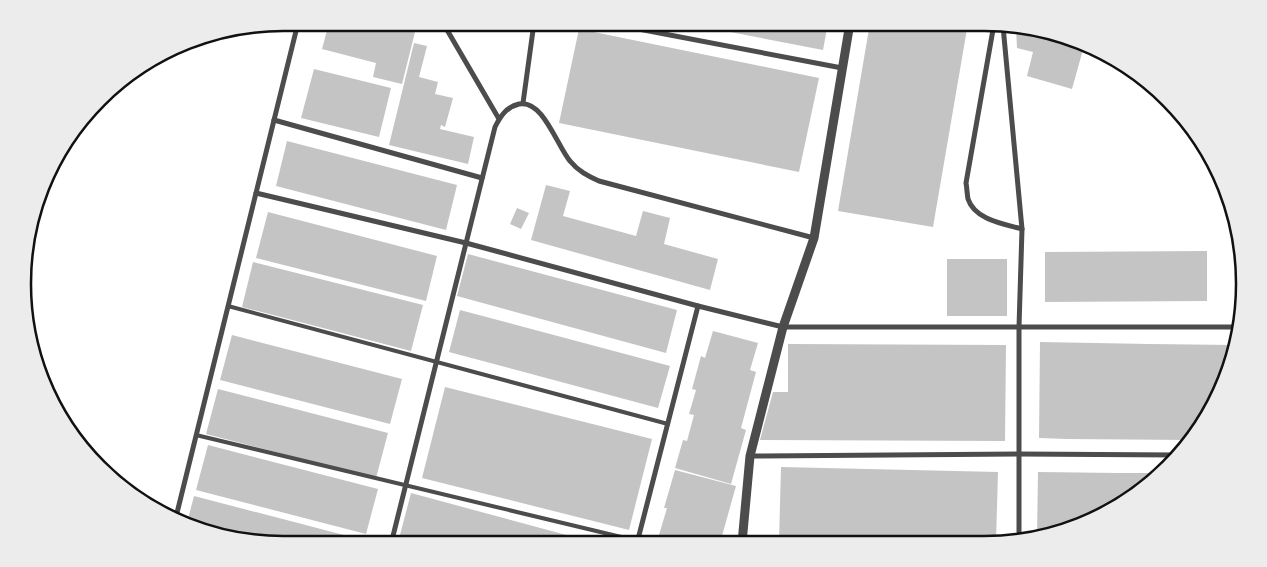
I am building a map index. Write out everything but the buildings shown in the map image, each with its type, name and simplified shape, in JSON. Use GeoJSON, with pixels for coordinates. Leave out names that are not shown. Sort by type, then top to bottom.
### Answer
{"type":"FeatureCollection","features":[{"type":"Feature","properties":{"kind":"street"},"geometry":{"type":"LineString","coordinates":[[177,512],[296,31]]}},
{"type":"Feature","properties":{"kind":"street"},"geometry":{"type":"LineString","coordinates":[[448,31],[499,119]]}},
{"type":"Feature","properties":{"kind":"street"},"geometry":{"type":"LineString","coordinates":[[523,103],[533,31]]}},
{"type":"Feature","properties":{"kind":"street"},"geometry":{"type":"LineString","coordinates":[[653,31],[842,68]]}},
{"type":"Feature","properties":{"kind":"street"},"geometry":{"type":"LineString","coordinates":[[743,536],[750,456],[783,327],[814,238],[848,31]]}},
{"type":"Feature","properties":{"kind":"street"},"geometry":{"type":"LineString","coordinates":[[993,32],[966,182],[968,199],[976,212],[1022,230]]}},
{"type":"Feature","properties":{"kind":"street"},"geometry":{"type":"LineString","coordinates":[[1004,32],[1022,230],[1019,327],[1019,533]]}},
{"type":"Feature","properties":{"kind":"street"},"geometry":{"type":"LineString","coordinates":[[393,536],[495,127],[506,110],[514,105],[523,103],[531,105],[539,111],[570,160],[582,173],[599,181],[814,238]]}},
{"type":"Feature","properties":{"kind":"street"},"geometry":{"type":"LineString","coordinates":[[274,120],[482,178]]}},
{"type":"Feature","properties":{"kind":"street"},"geometry":{"type":"LineString","coordinates":[[256,193],[466,242],[698,306],[783,327],[1232,327]]}},
{"type":"Feature","properties":{"kind":"street"},"geometry":{"type":"LineString","coordinates":[[640,536],[698,306]]}},
{"type":"Feature","properties":{"kind":"street"},"geometry":{"type":"LineString","coordinates":[[750,456],[1168,455]]}},
{"type":"Feature","properties":{"kind":"lane"},"geometry":{"type":"LineString","coordinates":[[228,306],[668,424]]}},
{"type":"Feature","properties":{"kind":"lane"},"geometry":{"type":"LineString","coordinates":[[196,435],[614,536]]}}]}
